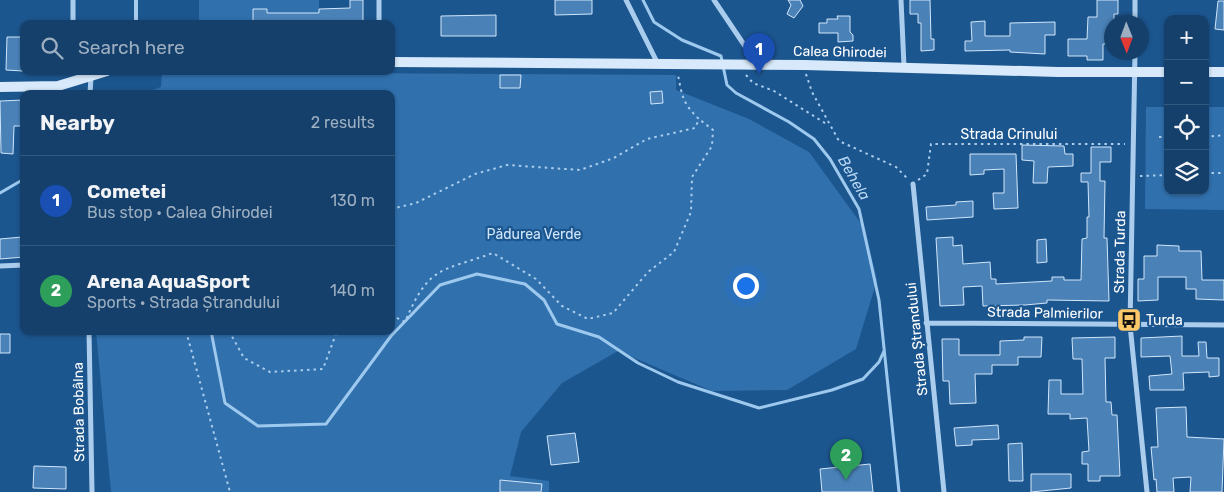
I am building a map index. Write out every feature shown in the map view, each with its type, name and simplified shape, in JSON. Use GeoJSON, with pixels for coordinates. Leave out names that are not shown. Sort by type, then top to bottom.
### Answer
{"type":"FeatureCollection","features":[{"type":"Feature","properties":{"kind":"street"},"geometry":{"type":"LineString","coordinates":[[73,0],[73,20]]}},
{"type":"Feature","properties":{"kind":"street"},"geometry":{"type":"LineString","coordinates":[[378,0],[379,20]]}},
{"type":"Feature","properties":{"kind":"street"},"geometry":{"type":"LineString","coordinates":[[626,0],[658,64]]}},
{"type":"Feature","properties":{"kind":"street"},"geometry":{"type":"LineString","coordinates":[[714,0],[758,64]]}},
{"type":"Feature","properties":{"kind":"street"},"geometry":{"type":"LineString","coordinates":[[901,0],[904,66]]}},
{"type":"Feature","properties":{"kind":"street"},"geometry":{"type":"LineString","coordinates":[[1135,0],[1135,15]]}},
{"type":"Feature","properties":{"kind":"street","name":"Strada Turda"},"geometry":{"type":"LineString","coordinates":[[1135,60],[1130,325],[1147,492]]}},
{"type":"Feature","properties":{"kind":"street","name":"Calea Ghirodei"},"geometry":{"type":"LineString","coordinates":[[395,62],[758,64],[1164,72]]}},
{"type":"Feature","properties":{"kind":"street"},"geometry":{"type":"LineString","coordinates":[[1209,72],[1224,72]]}},
{"type":"Feature","properties":{"kind":"street"},"geometry":{"type":"LineString","coordinates":[[74,75],[74,82]]}},
{"type":"Feature","properties":{"kind":"street"},"geometry":{"type":"LineString","coordinates":[[0,87],[34,88],[74,82],[94,75]]}},
{"type":"Feature","properties":{"kind":"street"},"geometry":{"type":"LineString","coordinates":[[90,90],[91,76]]}},
{"type":"Feature","properties":{"kind":"street","name":"Strada Ștrandului"},"geometry":{"type":"LineString","coordinates":[[914,184],[926,323],[944,492]]}},
{"type":"Feature","properties":{"kind":"street"},"geometry":{"type":"LineString","coordinates":[[0,266],[20,265]]}},
{"type":"Feature","properties":{"kind":"street","name":"Strada Palmierilor"},"geometry":{"type":"LineString","coordinates":[[926,323],[1224,325]]}},
{"type":"Feature","properties":{"kind":"street","name":"Strada Bobâlna"},"geometry":{"type":"LineString","coordinates":[[89,335],[92,492]]}},
{"type":"Feature","properties":{"kind":"lane"},"geometry":{"type":"LineString","coordinates":[[136,0],[136,20]]}},
{"type":"Feature","properties":{"kind":"path"},"geometry":{"type":"LineString","coordinates":[[738,65],[753,83],[774,91],[830,127]]}},
{"type":"Feature","properties":{"kind":"path"},"geometry":{"type":"LineString","coordinates":[[805,65],[812,92],[839,141],[896,167],[914,184]]}},
{"type":"Feature","properties":{"kind":"path"},"geometry":{"type":"LineString","coordinates":[[395,317],[405,322],[416,295],[429,278],[443,269],[493,252],[536,280],[562,306],[588,319],[613,313],[648,272],[674,252],[691,212],[692,177],[712,146],[713,130],[687,108],[682,97],[678,74]]}},
{"type":"Feature","properties":{"kind":"path"},"geometry":{"type":"LineString","coordinates":[[395,208],[416,203],[475,174],[507,165],[580,170],[614,158],[647,139],[695,128],[699,119]]}},
{"type":"Feature","properties":{"kind":"path"},"geometry":{"type":"LineString","coordinates":[[1209,137],[1224,135]]}},
{"type":"Feature","properties":{"kind":"path"},"geometry":{"type":"LineString","coordinates":[[1159,137],[1164,137]]}},
{"type":"Feature","properties":{"kind":"path","name":"Strada Crinului"},"geometry":{"type":"LineString","coordinates":[[914,184],[927,174],[931,144],[1048,143],[1133,145]]}},
{"type":"Feature","properties":{"kind":"path"},"geometry":{"type":"LineString","coordinates":[[1209,173],[1224,173]]}},
{"type":"Feature","properties":{"kind":"path"},"geometry":{"type":"LineString","coordinates":[[1133,177],[1164,175]]}},
{"type":"Feature","properties":{"kind":"path"},"geometry":{"type":"LineString","coordinates":[[187,335],[230,492]]}},
{"type":"Feature","properties":{"kind":"path"},"geometry":{"type":"LineString","coordinates":[[231,335],[244,358],[270,372],[323,369],[336,335]]}},
{"type":"Feature","properties":{"kind":"green space"},"geometry":{"type":"Polygon","coordinates":[[[199,0],[319,0],[319,20],[199,20],[199,0]]]}},
{"type":"Feature","properties":{"kind":"green space","name":"Pădurea Verde"},"geometry":{"type":"Polygon","coordinates":[[[395,73],[676,75],[676,90],[749,119],[809,152],[865,229],[877,280],[856,349],[787,390],[712,391],[618,351],[562,383],[521,432],[510,476],[549,481],[549,492],[111,492],[96,335],[395,335],[395,90],[152,90],[161,87],[162,75],[395,75],[395,73]]]}},
{"type":"Feature","properties":{"kind":"green space"},"geometry":{"type":"Polygon","coordinates":[[[1146,107],[1164,107],[1164,195],[1209,195],[1209,107],[1224,107],[1224,210],[1145,209],[1146,107]]]}},
{"type":"Feature","properties":{"kind":"building"},"geometry":{"type":"Polygon","coordinates":[[[350,0],[363,0],[363,20],[253,20],[253,9],[267,9],[267,13],[319,13],[319,9],[350,8],[350,0]]]}},
{"type":"Feature","properties":{"kind":"building"},"geometry":{"type":"Polygon","coordinates":[[[555,0],[592,0],[592,14],[555,15],[555,0]]]}},
{"type":"Feature","properties":{"kind":"building"},"geometry":{"type":"Polygon","coordinates":[[[788,0],[800,0],[803,6],[794,18],[787,14],[791,5],[788,0]]]}},
{"type":"Feature","properties":{"kind":"building"},"geometry":{"type":"Polygon","coordinates":[[[910,0],[930,0],[931,39],[934,39],[934,50],[921,51],[921,23],[918,23],[918,14],[910,14],[910,0]]]}},
{"type":"Feature","properties":{"kind":"building"},"geometry":{"type":"Polygon","coordinates":[[[1097,0],[1118,0],[1118,14],[1104,15],[1103,60],[1087,60],[1087,56],[1068,56],[1068,39],[1087,39],[1088,17],[1097,17],[1097,0]]]}},
{"type":"Feature","properties":{"kind":"building"},"geometry":{"type":"Polygon","coordinates":[[[1218,1],[1224,1],[1224,30],[1215,29],[1218,1]]]}},
{"type":"Feature","properties":{"kind":"building"},"geometry":{"type":"Polygon","coordinates":[[[496,15],[496,36],[441,36],[441,16],[496,15]]]}},
{"type":"Feature","properties":{"kind":"building"},"geometry":{"type":"Polygon","coordinates":[[[837,16],[850,16],[850,32],[853,35],[853,41],[838,42],[838,33],[819,33],[819,23],[827,23],[827,19],[838,19],[837,16]]]}},
{"type":"Feature","properties":{"kind":"building"},"geometry":{"type":"Polygon","coordinates":[[[985,21],[985,36],[1010,36],[1010,23],[1055,22],[1055,35],[1045,35],[1045,54],[1010,52],[1010,50],[965,51],[965,41],[972,41],[971,22],[985,21]]]}},
{"type":"Feature","properties":{"kind":"building"},"geometry":{"type":"Polygon","coordinates":[[[7,37],[20,37],[20,71],[6,70],[7,37]]]}},
{"type":"Feature","properties":{"kind":"building"},"geometry":{"type":"Polygon","coordinates":[[[500,75],[521,75],[520,88],[500,88],[500,75]]]}},
{"type":"Feature","properties":{"kind":"building"},"geometry":{"type":"Polygon","coordinates":[[[662,91],[663,103],[651,104],[650,92],[662,91]]]}},
{"type":"Feature","properties":{"kind":"building"},"geometry":{"type":"Polygon","coordinates":[[[20,100],[20,126],[14,126],[13,154],[1,153],[0,101],[20,100]]]}},
{"type":"Feature","properties":{"kind":"building"},"geometry":{"type":"Polygon","coordinates":[[[1022,145],[1064,146],[1065,154],[1073,154],[1073,166],[1048,167],[1047,183],[1033,183],[1034,161],[1022,160],[1022,145]]]}},
{"type":"Feature","properties":{"kind":"building"},"geometry":{"type":"Polygon","coordinates":[[[1091,147],[1111,147],[1111,162],[1100,162],[1100,181],[1105,181],[1104,238],[1107,238],[1109,301],[1047,300],[1047,303],[983,306],[982,286],[963,287],[964,305],[940,306],[936,238],[953,237],[953,246],[962,245],[963,264],[990,262],[991,279],[996,279],[996,284],[1052,281],[1052,277],[1064,277],[1064,280],[1081,280],[1082,239],[1087,238],[1087,217],[1089,217],[1088,182],[1081,182],[1081,173],[1091,173],[1091,147]]]}},
{"type":"Feature","properties":{"kind":"building"},"geometry":{"type":"Polygon","coordinates":[[[970,154],[1016,154],[1018,208],[994,209],[993,193],[1004,193],[1004,169],[984,170],[984,174],[970,175],[970,154]]]}},
{"type":"Feature","properties":{"kind":"building"},"geometry":{"type":"Polygon","coordinates":[[[973,201],[973,217],[927,220],[926,207],[956,205],[956,202],[973,201]]]}},
{"type":"Feature","properties":{"kind":"building"},"geometry":{"type":"Polygon","coordinates":[[[20,237],[20,257],[0,259],[0,239],[20,237]]]}},
{"type":"Feature","properties":{"kind":"building"},"geometry":{"type":"Polygon","coordinates":[[[1046,239],[1047,262],[1037,263],[1037,240],[1046,239]]]}},
{"type":"Feature","properties":{"kind":"building"},"geometry":{"type":"Polygon","coordinates":[[[1157,245],[1179,246],[1179,251],[1201,251],[1202,280],[1224,280],[1224,300],[1196,299],[1196,289],[1186,289],[1186,277],[1158,277],[1158,300],[1138,301],[1138,279],[1144,279],[1144,256],[1157,256],[1157,245]]]}},
{"type":"Feature","properties":{"kind":"building"},"geometry":{"type":"Polygon","coordinates":[[[0,334],[10,334],[10,353],[0,353],[0,334]]]}},
{"type":"Feature","properties":{"kind":"building"},"geometry":{"type":"Polygon","coordinates":[[[1182,336],[1182,356],[1199,356],[1198,342],[1206,342],[1207,358],[1219,358],[1219,376],[1209,377],[1209,372],[1183,373],[1184,390],[1150,390],[1149,376],[1172,374],[1170,356],[1141,357],[1141,338],[1182,336]]]}},
{"type":"Feature","properties":{"kind":"building"},"geometry":{"type":"Polygon","coordinates":[[[1024,337],[1042,337],[1041,357],[1018,357],[1018,365],[992,365],[992,374],[975,374],[976,403],[950,404],[949,381],[943,381],[942,339],[959,339],[959,355],[1000,355],[1000,341],[1024,340],[1024,337]]]}},
{"type":"Feature","properties":{"kind":"building"},"geometry":{"type":"Polygon","coordinates":[[[1115,337],[1115,358],[1105,358],[1106,402],[1111,402],[1112,415],[1117,415],[1120,476],[1100,476],[1100,481],[1088,481],[1088,464],[1082,464],[1082,452],[1089,451],[1087,418],[1070,419],[1070,414],[1048,414],[1049,380],[1061,380],[1061,394],[1083,394],[1082,359],[1073,359],[1072,338],[1115,337]]]}},
{"type":"Feature","properties":{"kind":"building"},"geometry":{"type":"Polygon","coordinates":[[[1186,407],[1187,437],[1224,439],[1222,492],[1190,492],[1191,477],[1173,478],[1174,492],[1157,492],[1151,447],[1158,447],[1156,408],[1186,407]]]}},
{"type":"Feature","properties":{"kind":"building"},"geometry":{"type":"Polygon","coordinates":[[[998,425],[999,439],[972,440],[972,445],[956,446],[954,428],[998,425]]]}},
{"type":"Feature","properties":{"kind":"building"},"geometry":{"type":"Polygon","coordinates":[[[575,433],[579,462],[551,465],[547,436],[575,433]]]}},
{"type":"Feature","properties":{"kind":"building"},"geometry":{"type":"Polygon","coordinates":[[[1022,443],[1023,481],[1009,481],[1008,444],[1022,443]]]}},
{"type":"Feature","properties":{"kind":"building"},"geometry":{"type":"Polygon","coordinates":[[[870,464],[873,492],[822,492],[820,469],[870,464]]]}},
{"type":"Feature","properties":{"kind":"building"},"geometry":{"type":"Polygon","coordinates":[[[34,466],[66,467],[66,489],[33,488],[34,466]]]}},
{"type":"Feature","properties":{"kind":"building"},"geometry":{"type":"Polygon","coordinates":[[[1031,474],[1071,474],[1071,488],[1031,492],[1031,474]]]}},
{"type":"Feature","properties":{"kind":"building"},"geometry":{"type":"Polygon","coordinates":[[[500,480],[542,484],[541,492],[500,492],[500,480]]]}},
{"type":"Feature","properties":{"kind":"waterway","name":"Behela"},"geometry":{"type":"LineString","coordinates":[[643,0],[654,22],[682,40],[721,56],[727,85],[736,93],[789,122],[814,139],[830,159],[859,209],[879,300],[899,492]]}},
{"type":"Feature","properties":{"kind":"waterway"},"geometry":{"type":"LineString","coordinates":[[0,193],[20,181]]}},
{"type":"Feature","properties":{"kind":"waterway"},"geometry":{"type":"LineString","coordinates":[[395,332],[440,285],[477,274],[525,284],[544,300],[557,324],[599,337],[638,363],[678,382],[759,408],[832,390],[863,379],[879,362],[884,351]]}},
{"type":"Feature","properties":{"kind":"waterway"},"geometry":{"type":"LineString","coordinates":[[212,335],[225,403],[258,426],[326,424],[392,335]]}},
{"type":"Feature","properties":{"kind":"place","name":"Cometei"},"geometry":{"type":"Point","coordinates":[759,74]}},
{"type":"Feature","properties":{"kind":"place","name":"Turda"},"geometry":{"type":"Point","coordinates":[1129,320]}},
{"type":"Feature","properties":{"kind":"place","name":"Arena AquaSport"},"geometry":{"type":"Point","coordinates":[846,480]}}]}
